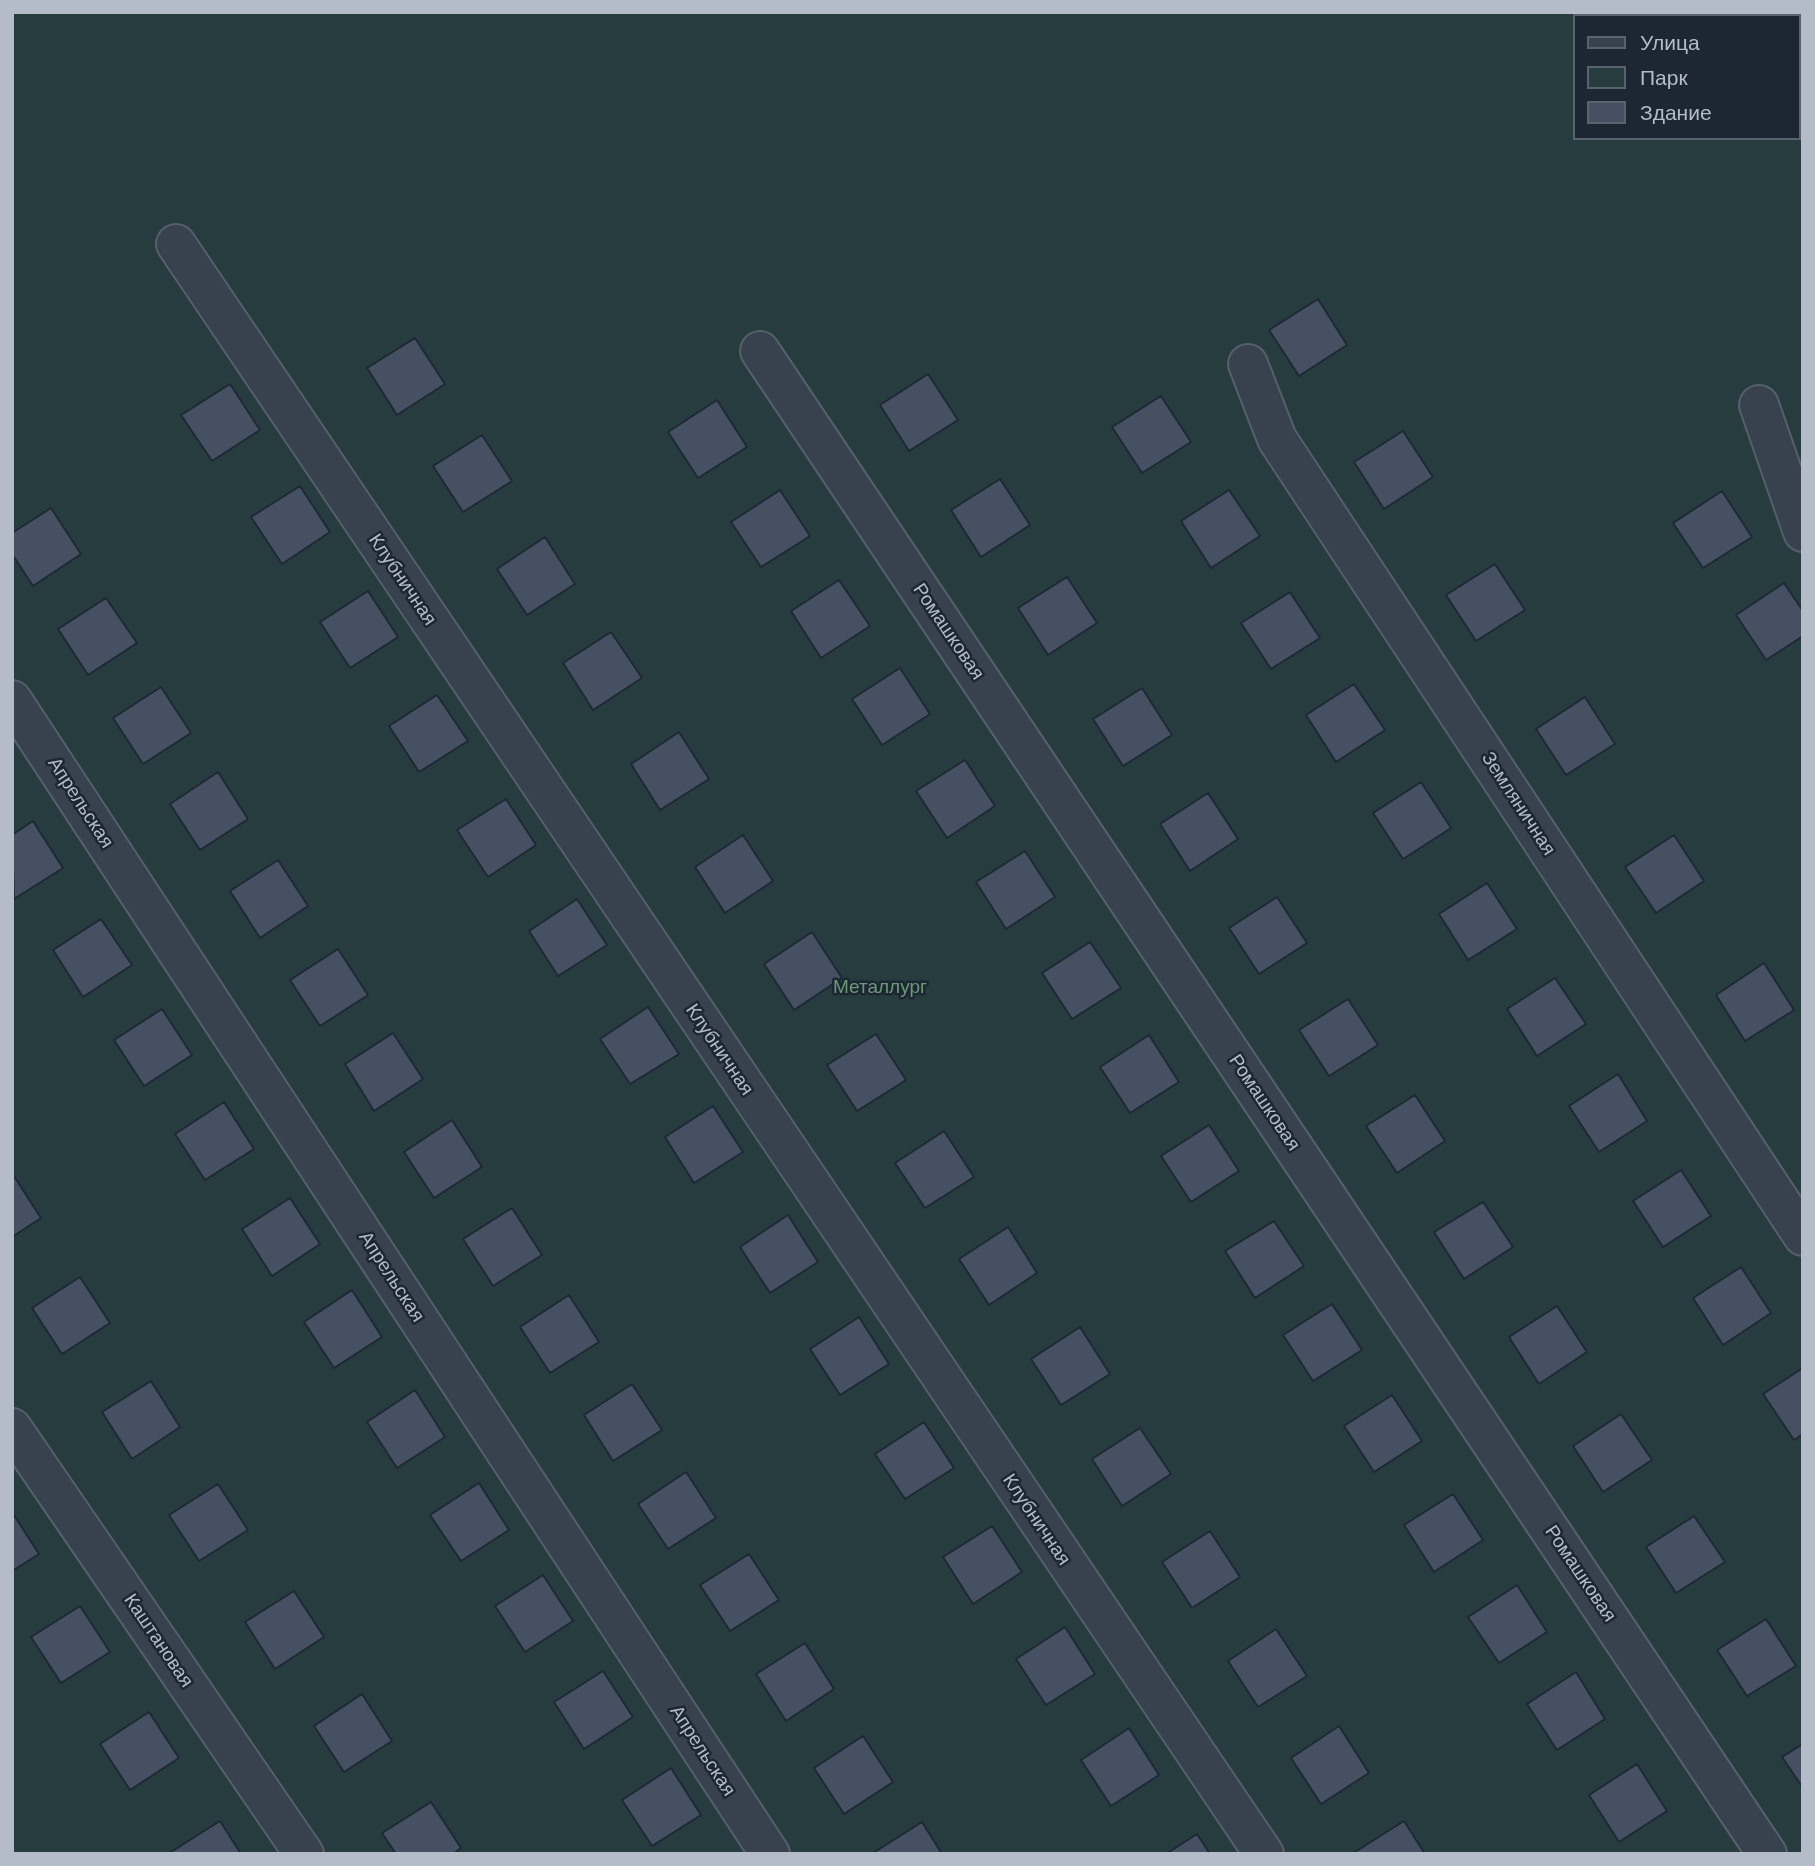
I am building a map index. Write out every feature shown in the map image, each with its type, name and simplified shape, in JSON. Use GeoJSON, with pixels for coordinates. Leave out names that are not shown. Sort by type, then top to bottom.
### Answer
{"type":"FeatureCollection","features":[{"type":"Feature","properties":{"kind":"street","name":"Клубничная"},"geometry":{"type":"LineString","coordinates":[[176,244],[1264,1854]]}},
{"type":"Feature","properties":{"kind":"street","name":"Ромашковая"},"geometry":{"type":"LineString","coordinates":[[760,351],[1767,1854]]}},
{"type":"Feature","properties":{"kind":"street","name":"Земляничная"},"geometry":{"type":"LineString","coordinates":[[1248,364],[1277,439],[1803,1236]]}},
{"type":"Feature","properties":{"kind":"street"},"geometry":{"type":"LineString","coordinates":[[1759,405],[1803,532]]}},
{"type":"Feature","properties":{"kind":"street","name":"Апрельская"},"geometry":{"type":"LineString","coordinates":[[12,700],[770,1854]]}},
{"type":"Feature","properties":{"kind":"street","name":"Каштановая"},"geometry":{"type":"LineString","coordinates":[[12,1428],[304,1854]]}},
{"type":"Feature","properties":{"kind":"green space","name":"Металлург"},"geometry":{"type":"Polygon","coordinates":[[[12,12],[1803,12],[1803,1854],[12,1854],[12,12]]]}},
{"type":"Feature","properties":{"kind":"building"},"geometry":{"type":"Polygon","coordinates":[[[1318,299],[1347,345],[1299,376],[1269,330],[1318,299]]]}},
{"type":"Feature","properties":{"kind":"building"},"geometry":{"type":"Polygon","coordinates":[[[415,338],[445,384],[397,415],[367,368],[415,338]]]}},
{"type":"Feature","properties":{"kind":"building"},"geometry":{"type":"Polygon","coordinates":[[[928,374],[958,420],[909,451],[880,405],[928,374]]]}},
{"type":"Feature","properties":{"kind":"building"},"geometry":{"type":"Polygon","coordinates":[[[230,384],[260,430],[212,461],[181,415],[230,384]]]}},
{"type":"Feature","properties":{"kind":"building"},"geometry":{"type":"Polygon","coordinates":[[[1161,396],[1191,442],[1142,473],[1112,427],[1161,396]]]}},
{"type":"Feature","properties":{"kind":"building"},"geometry":{"type":"Polygon","coordinates":[[[717,400],[747,447],[698,478],[668,432],[717,400]]]}},
{"type":"Feature","properties":{"kind":"building"},"geometry":{"type":"Polygon","coordinates":[[[1403,431],[1433,477],[1384,509],[1354,462],[1403,431]]]}},
{"type":"Feature","properties":{"kind":"building"},"geometry":{"type":"Polygon","coordinates":[[[482,435],[512,481],[463,512],[433,466],[482,435]]]}},
{"type":"Feature","properties":{"kind":"building"},"geometry":{"type":"Polygon","coordinates":[[[1000,479],[1030,525],[981,557],[951,510],[1000,479]]]}},
{"type":"Feature","properties":{"kind":"building"},"geometry":{"type":"Polygon","coordinates":[[[300,486],[330,532],[282,564],[251,517],[300,486]]]}},
{"type":"Feature","properties":{"kind":"building"},"geometry":{"type":"Polygon","coordinates":[[[780,490],[810,536],[761,567],[731,522],[780,490]]]}},
{"type":"Feature","properties":{"kind":"building"},"geometry":{"type":"Polygon","coordinates":[[[1229,490],[1260,536],[1211,568],[1181,521],[1229,490]]]}},
{"type":"Feature","properties":{"kind":"building"},"geometry":{"type":"Polygon","coordinates":[[[1722,491],[1752,537],[1703,568],[1673,523],[1722,491]]]}},
{"type":"Feature","properties":{"kind":"building"},"geometry":{"type":"Polygon","coordinates":[[[51,508],[81,554],[33,586],[12,554],[12,533],[51,508]]]}},
{"type":"Feature","properties":{"kind":"building"},"geometry":{"type":"Polygon","coordinates":[[[545,537],[575,584],[527,615],[497,569],[545,537]]]}},
{"type":"Feature","properties":{"kind":"building"},"geometry":{"type":"Polygon","coordinates":[[[1495,564],[1525,610],[1476,641],[1446,595],[1495,564]]]}},
{"type":"Feature","properties":{"kind":"building"},"geometry":{"type":"Polygon","coordinates":[[[1067,577],[1097,623],[1048,655],[1018,608],[1067,577]]]}},
{"type":"Feature","properties":{"kind":"building"},"geometry":{"type":"Polygon","coordinates":[[[839,580],[870,626],[821,658],[791,611],[839,580]]]}},
{"type":"Feature","properties":{"kind":"building"},"geometry":{"type":"Polygon","coordinates":[[[1784,583],[1803,611],[1803,636],[1766,660],[1736,615],[1784,583]]]}},
{"type":"Feature","properties":{"kind":"building"},"geometry":{"type":"Polygon","coordinates":[[[368,591],[398,637],[350,668],[320,622],[368,591]]]}},
{"type":"Feature","properties":{"kind":"building"},"geometry":{"type":"Polygon","coordinates":[[[1290,592],[1320,638],[1271,669],[1241,623],[1290,592]]]}},
{"type":"Feature","properties":{"kind":"building"},"geometry":{"type":"Polygon","coordinates":[[[106,598],[137,643],[88,675],[58,629],[106,598]]]}},
{"type":"Feature","properties":{"kind":"building"},"geometry":{"type":"Polygon","coordinates":[[[611,632],[642,678],[593,710],[563,663],[611,632]]]}},
{"type":"Feature","properties":{"kind":"building"},"geometry":{"type":"Polygon","coordinates":[[[900,668],[930,714],[882,745],[852,699],[900,668]]]}},
{"type":"Feature","properties":{"kind":"building"},"geometry":{"type":"Polygon","coordinates":[[[1354,684],[1385,730],[1336,762],[1306,715],[1354,684]]]}},
{"type":"Feature","properties":{"kind":"building"},"geometry":{"type":"Polygon","coordinates":[[[161,687],[191,733],[143,764],[113,718],[161,687]]]}},
{"type":"Feature","properties":{"kind":"building"},"geometry":{"type":"Polygon","coordinates":[[[1142,688],[1172,735],[1123,766],[1093,719],[1142,688]]]}},
{"type":"Feature","properties":{"kind":"building"},"geometry":{"type":"Polygon","coordinates":[[[437,695],[468,741],[419,772],[389,726],[437,695]]]}},
{"type":"Feature","properties":{"kind":"building"},"geometry":{"type":"Polygon","coordinates":[[[1585,697],[1615,744],[1566,775],[1536,729],[1585,697]]]}},
{"type":"Feature","properties":{"kind":"building"},"geometry":{"type":"Polygon","coordinates":[[[679,732],[709,779],[660,810],[631,764],[679,732]]]}},
{"type":"Feature","properties":{"kind":"building"},"geometry":{"type":"Polygon","coordinates":[[[965,760],[995,806],[947,838],[916,791],[965,760]]]}},
{"type":"Feature","properties":{"kind":"building"},"geometry":{"type":"Polygon","coordinates":[[[218,772],[248,819],[200,850],[170,804],[218,772]]]}},
{"type":"Feature","properties":{"kind":"building"},"geometry":{"type":"Polygon","coordinates":[[[1421,782],[1451,828],[1403,859],[1373,813],[1421,782]]]}},
{"type":"Feature","properties":{"kind":"building"},"geometry":{"type":"Polygon","coordinates":[[[1208,793],[1238,839],[1190,871],[1160,824],[1208,793]]]}},
{"type":"Feature","properties":{"kind":"building"},"geometry":{"type":"Polygon","coordinates":[[[506,799],[536,845],[488,877],[457,830],[506,799]]]}},
{"type":"Feature","properties":{"kind":"building"},"geometry":{"type":"Polygon","coordinates":[[[33,821],[63,868],[14,899],[12,835],[33,821]]]}},
{"type":"Feature","properties":{"kind":"building"},"geometry":{"type":"Polygon","coordinates":[[[743,835],[773,881],[725,913],[695,867],[743,835]]]}},
{"type":"Feature","properties":{"kind":"building"},"geometry":{"type":"Polygon","coordinates":[[[1674,835],[1704,881],[1656,913],[1625,867],[1674,835]]]}},
{"type":"Feature","properties":{"kind":"building"},"geometry":{"type":"Polygon","coordinates":[[[1025,851],[1055,897],[1006,929],[976,882],[1025,851]]]}},
{"type":"Feature","properties":{"kind":"building"},"geometry":{"type":"Polygon","coordinates":[[[278,860],[308,906],[260,938],[230,891],[278,860]]]}},
{"type":"Feature","properties":{"kind":"building"},"geometry":{"type":"Polygon","coordinates":[[[1487,883],[1517,929],[1468,960],[1439,914],[1487,883]]]}},
{"type":"Feature","properties":{"kind":"building"},"geometry":{"type":"Polygon","coordinates":[[[1277,897],[1307,943],[1259,974],[1229,928],[1277,897]]]}},
{"type":"Feature","properties":{"kind":"building"},"geometry":{"type":"Polygon","coordinates":[[[577,899],[607,945],[558,976],[529,931],[577,899]]]}},
{"type":"Feature","properties":{"kind":"building"},"geometry":{"type":"Polygon","coordinates":[[[101,919],[132,965],[83,997],[53,950],[101,919]]]}},
{"type":"Feature","properties":{"kind":"building"},"geometry":{"type":"Polygon","coordinates":[[[812,932],[842,978],[794,1010],[764,964],[812,932]]]}},
{"type":"Feature","properties":{"kind":"building"},"geometry":{"type":"Polygon","coordinates":[[[1090,942],[1121,988],[1072,1019],[1042,973],[1090,942]]]}},
{"type":"Feature","properties":{"kind":"building"},"geometry":{"type":"Polygon","coordinates":[[[338,949],[368,995],[320,1026],[290,980],[338,949]]]}},
{"type":"Feature","properties":{"kind":"building"},"geometry":{"type":"Polygon","coordinates":[[[1764,963],[1794,1010],[1745,1041],[1716,995],[1764,963]]]}},
{"type":"Feature","properties":{"kind":"building"},"geometry":{"type":"Polygon","coordinates":[[[1555,978],[1586,1024],[1537,1056],[1507,1009],[1555,978]]]}},
{"type":"Feature","properties":{"kind":"building"},"geometry":{"type":"Polygon","coordinates":[[[1348,999],[1378,1045],[1329,1076],[1299,1030],[1348,999]]]}},
{"type":"Feature","properties":{"kind":"building"},"geometry":{"type":"Polygon","coordinates":[[[648,1007],[679,1054],[630,1084],[600,1039],[648,1007]]]}},
{"type":"Feature","properties":{"kind":"building"},"geometry":{"type":"Polygon","coordinates":[[[162,1009],[192,1055],[144,1086],[114,1040],[162,1009]]]}},
{"type":"Feature","properties":{"kind":"building"},"geometry":{"type":"Polygon","coordinates":[[[393,1033],[423,1079],[374,1111],[345,1064],[393,1033]]]}},
{"type":"Feature","properties":{"kind":"building"},"geometry":{"type":"Polygon","coordinates":[[[876,1034],[906,1080],[857,1111],[827,1065],[876,1034]]]}},
{"type":"Feature","properties":{"kind":"building"},"geometry":{"type":"Polygon","coordinates":[[[1149,1035],[1179,1082],[1130,1113],[1100,1067],[1149,1035]]]}},
{"type":"Feature","properties":{"kind":"building"},"geometry":{"type":"Polygon","coordinates":[[[1618,1074],[1647,1121],[1599,1152],[1569,1106],[1618,1074]]]}},
{"type":"Feature","properties":{"kind":"building"},"geometry":{"type":"Polygon","coordinates":[[[1415,1095],[1445,1141],[1397,1173],[1366,1126],[1415,1095]]]}},
{"type":"Feature","properties":{"kind":"building"},"geometry":{"type":"Polygon","coordinates":[[[224,1102],[254,1149],[205,1180],[175,1134],[224,1102]]]}},
{"type":"Feature","properties":{"kind":"building"},"geometry":{"type":"Polygon","coordinates":[[[713,1106],[743,1152],[694,1183],[665,1137],[713,1106]]]}},
{"type":"Feature","properties":{"kind":"building"},"geometry":{"type":"Polygon","coordinates":[[[452,1120],[482,1167],[434,1198],[404,1152],[452,1120]]]}},
{"type":"Feature","properties":{"kind":"building"},"geometry":{"type":"Polygon","coordinates":[[[1209,1125],[1239,1171],[1191,1202],[1161,1156],[1209,1125]]]}},
{"type":"Feature","properties":{"kind":"building"},"geometry":{"type":"Polygon","coordinates":[[[944,1131],[974,1177],[925,1208],[895,1163],[944,1131]]]}},
{"type":"Feature","properties":{"kind":"building"},"geometry":{"type":"Polygon","coordinates":[[[1681,1170],[1711,1216],[1663,1247],[1633,1201],[1681,1170]]]}},
{"type":"Feature","properties":{"kind":"building"},"geometry":{"type":"Polygon","coordinates":[[[12,1173],[41,1218],[12,1237],[12,1173]]]}},
{"type":"Feature","properties":{"kind":"building"},"geometry":{"type":"Polygon","coordinates":[[[290,1198],[320,1244],[272,1276],[242,1229],[290,1198]]]}},
{"type":"Feature","properties":{"kind":"building"},"geometry":{"type":"Polygon","coordinates":[[[1483,1202],[1513,1247],[1464,1279],[1434,1232],[1483,1202]]]}},
{"type":"Feature","properties":{"kind":"building"},"geometry":{"type":"Polygon","coordinates":[[[512,1208],[542,1255],[493,1286],[463,1239],[512,1208]]]}},
{"type":"Feature","properties":{"kind":"building"},"geometry":{"type":"Polygon","coordinates":[[[788,1215],[818,1262],[770,1293],[740,1247],[788,1215]]]}},
{"type":"Feature","properties":{"kind":"building"},"geometry":{"type":"Polygon","coordinates":[[[1274,1221],[1304,1266],[1255,1298],[1225,1251],[1274,1221]]]}},
{"type":"Feature","properties":{"kind":"building"},"geometry":{"type":"Polygon","coordinates":[[[1008,1227],[1037,1273],[989,1305],[959,1259],[1008,1227]]]}},
{"type":"Feature","properties":{"kind":"building"},"geometry":{"type":"Polygon","coordinates":[[[1741,1267],[1771,1313],[1723,1345],[1693,1298],[1741,1267]]]}},
{"type":"Feature","properties":{"kind":"building"},"geometry":{"type":"Polygon","coordinates":[[[80,1277],[110,1323],[62,1354],[32,1308],[80,1277]]]}},
{"type":"Feature","properties":{"kind":"building"},"geometry":{"type":"Polygon","coordinates":[[[352,1290],[382,1337],[334,1368],[304,1322],[352,1290]]]}},
{"type":"Feature","properties":{"kind":"building"},"geometry":{"type":"Polygon","coordinates":[[[569,1295],[599,1342],[550,1373],[520,1327],[569,1295]]]}},
{"type":"Feature","properties":{"kind":"building"},"geometry":{"type":"Polygon","coordinates":[[[1332,1304],[1362,1350],[1313,1381],[1283,1335],[1332,1304]]]}},
{"type":"Feature","properties":{"kind":"building"},"geometry":{"type":"Polygon","coordinates":[[[1557,1306],[1587,1352],[1539,1384],[1509,1337],[1557,1306]]]}},
{"type":"Feature","properties":{"kind":"building"},"geometry":{"type":"Polygon","coordinates":[[[859,1317],[889,1364],[840,1395],[810,1349],[859,1317]]]}},
{"type":"Feature","properties":{"kind":"building"},"geometry":{"type":"Polygon","coordinates":[[[1080,1327],[1110,1374],[1061,1405],[1031,1359],[1080,1327]]]}},
{"type":"Feature","properties":{"kind":"building"},"geometry":{"type":"Polygon","coordinates":[[[1803,1368],[1803,1434],[1794,1440],[1763,1394],[1803,1368]]]}},
{"type":"Feature","properties":{"kind":"building"},"geometry":{"type":"Polygon","coordinates":[[[151,1381],[180,1427],[132,1459],[102,1412],[151,1381]]]}},
{"type":"Feature","properties":{"kind":"building"},"geometry":{"type":"Polygon","coordinates":[[[632,1384],[662,1430],[613,1461],[584,1415],[632,1384]]]}},
{"type":"Feature","properties":{"kind":"building"},"geometry":{"type":"Polygon","coordinates":[[[415,1390],[445,1437],[397,1468],[367,1422],[415,1390]]]}},
{"type":"Feature","properties":{"kind":"building"},"geometry":{"type":"Polygon","coordinates":[[[1392,1395],[1422,1441],[1374,1472],[1344,1426],[1392,1395]]]}},
{"type":"Feature","properties":{"kind":"building"},"geometry":{"type":"Polygon","coordinates":[[[1621,1414],[1652,1460],[1603,1492],[1573,1446],[1621,1414]]]}},
{"type":"Feature","properties":{"kind":"building"},"geometry":{"type":"Polygon","coordinates":[[[924,1422],[954,1468],[905,1499],[875,1454],[924,1422]]]}},
{"type":"Feature","properties":{"kind":"building"},"geometry":{"type":"Polygon","coordinates":[[[1140,1428],[1171,1474],[1122,1506],[1092,1459],[1140,1428]]]}},
{"type":"Feature","properties":{"kind":"building"},"geometry":{"type":"Polygon","coordinates":[[[686,1472],[716,1518],[668,1549],[638,1504],[686,1472]]]}},
{"type":"Feature","properties":{"kind":"building"},"geometry":{"type":"Polygon","coordinates":[[[479,1483],[509,1530],[461,1561],[430,1515],[479,1483]]]}},
{"type":"Feature","properties":{"kind":"building"},"geometry":{"type":"Polygon","coordinates":[[[218,1484],[248,1530],[199,1561],[169,1515],[218,1484]]]}},
{"type":"Feature","properties":{"kind":"building"},"geometry":{"type":"Polygon","coordinates":[[[1453,1494],[1483,1540],[1434,1572],[1404,1525],[1453,1494]]]}},
{"type":"Feature","properties":{"kind":"building"},"geometry":{"type":"Polygon","coordinates":[[[12,1512],[39,1554],[12,1571],[12,1512]]]}},
{"type":"Feature","properties":{"kind":"building"},"geometry":{"type":"Polygon","coordinates":[[[1694,1516],[1725,1562],[1676,1593],[1646,1547],[1694,1516]]]}},
{"type":"Feature","properties":{"kind":"building"},"geometry":{"type":"Polygon","coordinates":[[[992,1526],[1022,1572],[973,1604],[943,1557],[992,1526]]]}},
{"type":"Feature","properties":{"kind":"building"},"geometry":{"type":"Polygon","coordinates":[[[1210,1531],[1240,1577],[1192,1608],[1162,1562],[1210,1531]]]}},
{"type":"Feature","properties":{"kind":"building"},"geometry":{"type":"Polygon","coordinates":[[[749,1554],[779,1600],[730,1631],[700,1585],[749,1554]]]}},
{"type":"Feature","properties":{"kind":"building"},"geometry":{"type":"Polygon","coordinates":[[[543,1575],[573,1621],[525,1652],[495,1606],[543,1575]]]}},
{"type":"Feature","properties":{"kind":"building"},"geometry":{"type":"Polygon","coordinates":[[[1517,1585],[1547,1632],[1499,1663],[1468,1617],[1517,1585]]]}},
{"type":"Feature","properties":{"kind":"building"},"geometry":{"type":"Polygon","coordinates":[[[294,1591],[324,1637],[275,1669],[245,1622],[294,1591]]]}},
{"type":"Feature","properties":{"kind":"building"},"geometry":{"type":"Polygon","coordinates":[[[80,1606],[110,1652],[61,1683],[31,1637],[80,1606]]]}},
{"type":"Feature","properties":{"kind":"building"},"geometry":{"type":"Polygon","coordinates":[[[1766,1619],[1796,1666],[1747,1696],[1717,1650],[1766,1619]]]}},
{"type":"Feature","properties":{"kind":"building"},"geometry":{"type":"Polygon","coordinates":[[[1065,1627],[1095,1674],[1046,1705],[1016,1659],[1065,1627]]]}},
{"type":"Feature","properties":{"kind":"building"},"geometry":{"type":"Polygon","coordinates":[[[1276,1629],[1307,1676],[1258,1707],[1228,1661],[1276,1629]]]}},
{"type":"Feature","properties":{"kind":"building"},"geometry":{"type":"Polygon","coordinates":[[[805,1643],[834,1689],[786,1721],[756,1674],[805,1643]]]}},
{"type":"Feature","properties":{"kind":"building"},"geometry":{"type":"Polygon","coordinates":[[[603,1671],[633,1717],[584,1749],[554,1702],[603,1671]]]}},
{"type":"Feature","properties":{"kind":"building"},"geometry":{"type":"Polygon","coordinates":[[[1576,1672],[1605,1719],[1557,1750],[1527,1704],[1576,1672]]]}},
{"type":"Feature","properties":{"kind":"building"},"geometry":{"type":"Polygon","coordinates":[[[362,1694],[392,1741],[344,1772],[314,1726],[362,1694]]]}},
{"type":"Feature","properties":{"kind":"building"},"geometry":{"type":"Polygon","coordinates":[[[149,1712],[179,1758],[130,1790],[100,1744],[149,1712]]]}},
{"type":"Feature","properties":{"kind":"building"},"geometry":{"type":"Polygon","coordinates":[[[1339,1726],[1369,1773],[1321,1804],[1291,1758],[1339,1726]]]}},
{"type":"Feature","properties":{"kind":"building"},"geometry":{"type":"Polygon","coordinates":[[[1129,1728],[1159,1775],[1111,1806],[1081,1760],[1129,1728]]]}},
{"type":"Feature","properties":{"kind":"building"},"geometry":{"type":"Polygon","coordinates":[[[863,1736],[893,1782],[844,1814],[814,1768],[863,1736]]]}},
{"type":"Feature","properties":{"kind":"building"},"geometry":{"type":"Polygon","coordinates":[[[1803,1744],[1803,1788],[1782,1757],[1803,1744]]]}},
{"type":"Feature","properties":{"kind":"building"},"geometry":{"type":"Polygon","coordinates":[[[1637,1764],[1667,1811],[1619,1842],[1589,1795],[1637,1764]]]}},
{"type":"Feature","properties":{"kind":"building"},"geometry":{"type":"Polygon","coordinates":[[[671,1768],[701,1815],[652,1846],[622,1800],[671,1768]]]}},
{"type":"Feature","properties":{"kind":"building"},"geometry":{"type":"Polygon","coordinates":[[[431,1802],[461,1848],[453,1854],[396,1854],[382,1833],[431,1802]]]}},
{"type":"Feature","properties":{"kind":"building"},"geometry":{"type":"Polygon","coordinates":[[[220,1821],[241,1854],[172,1854],[171,1852],[220,1821]]]}},
{"type":"Feature","properties":{"kind":"building"},"geometry":{"type":"Polygon","coordinates":[[[1404,1821],[1425,1854],[1356,1854],[1355,1852],[1404,1821]]]}},
{"type":"Feature","properties":{"kind":"building"},"geometry":{"type":"Polygon","coordinates":[[[922,1822],[942,1854],[873,1854],[873,1853],[922,1822]]]}},
{"type":"Feature","properties":{"kind":"building"},"geometry":{"type":"Polygon","coordinates":[[[1197,1834],[1210,1854],[1166,1854],[1197,1834]]]}}]}
